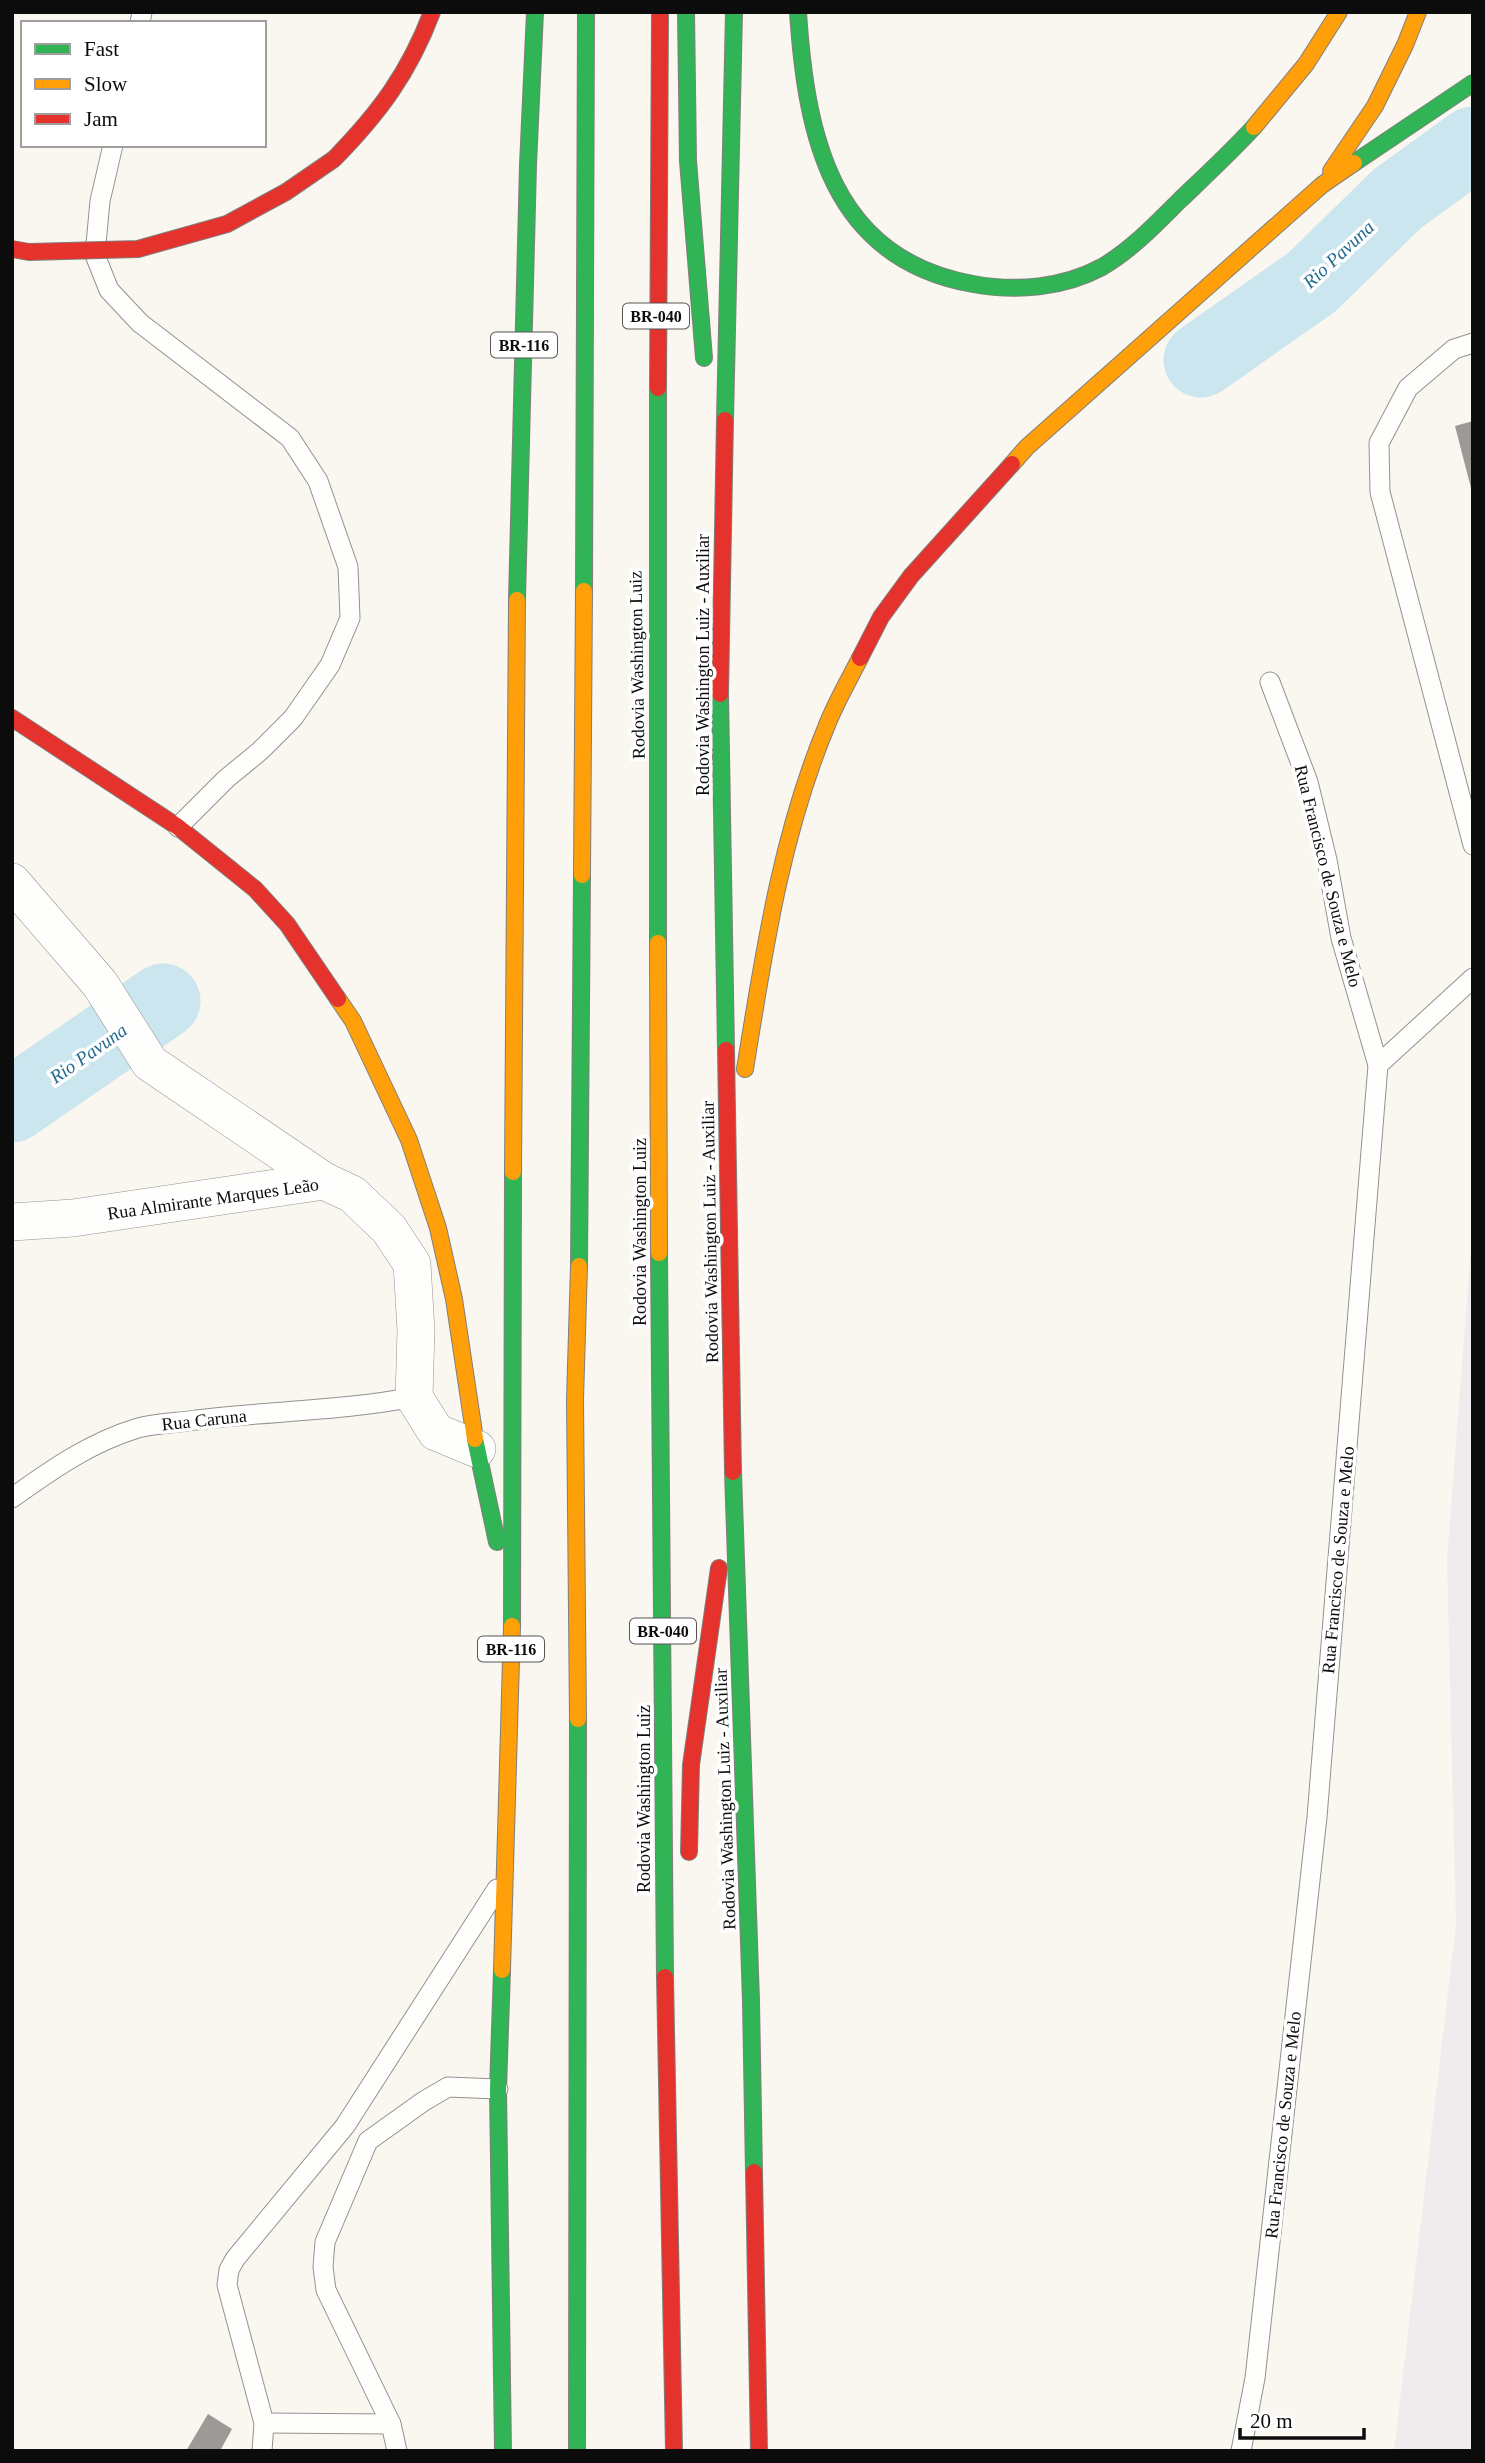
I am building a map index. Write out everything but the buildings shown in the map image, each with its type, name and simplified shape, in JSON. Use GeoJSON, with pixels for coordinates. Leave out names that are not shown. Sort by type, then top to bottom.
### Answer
{"type":"FeatureCollection","features":[{"type":"Feature","properties":{"kind":"highway"},"geometry":{"type":"LineString","coordinates":[[12,249],[29,252],[138,248],[227,224],[286,192],[334,159],[371,121],[402,77],[432,12]]}},
{"type":"Feature","properties":{"kind":"highway","name":"BR-116"},"geometry":{"type":"LineString","coordinates":[[503,2451],[498,2089],[512,1614],[515,679],[528,165],[535,12]]}},
{"type":"Feature","properties":{"kind":"highway"},"geometry":{"type":"LineString","coordinates":[[577,2451],[578,1718],[575,1400],[581,1220],[586,12]]}},
{"type":"Feature","properties":{"kind":"highway","name":"Rodovia Washington Luiz"},"geometry":{"type":"LineString","coordinates":[[660,12],[656,302],[658,1195],[668,2252],[674,2451]]}},
{"type":"Feature","properties":{"kind":"highway"},"geometry":{"type":"LineString","coordinates":[[686,12],[688,161],[704,368]]}},
{"type":"Feature","properties":{"kind":"highway","name":"Rodovia Washington Luiz - Auxiliar"},"geometry":{"type":"LineString","coordinates":[[734,12],[720,629],[733,1463],[751,1987],[759,2451]]}},
{"type":"Feature","properties":{"kind":"highway"},"geometry":{"type":"LineString","coordinates":[[798,12],[810,122],[825,169],[853,219],[877,243],[907,263],[950,280],[989,288],[1023,289],[1052,286],[1091,272],[1123,252],[1148,231],[1221,160],[1292,82],[1317,50],[1339,12]]}},
{"type":"Feature","properties":{"kind":"highway"},"geometry":{"type":"LineString","coordinates":[[1322,185],[1375,106],[1418,12]]}},
{"type":"Feature","properties":{"kind":"highway"},"geometry":{"type":"LineString","coordinates":[[729,1185],[768,924],[789,834],[827,724],[881,617],[911,576],[1027,447],[1322,185],[1473,83]]}},
{"type":"Feature","properties":{"kind":"highway"},"geometry":{"type":"LineString","coordinates":[[707,486],[721,601]]}},
{"type":"Feature","properties":{"kind":"highway"},"geometry":{"type":"LineString","coordinates":[[12,718],[178,827],[255,889],[287,924],[353,1021],[409,1140],[438,1228],[454,1299],[477,1449],[512,1614]]}},
{"type":"Feature","properties":{"kind":"highway"},"geometry":{"type":"LineString","coordinates":[[689,1861],[691,1765],[733,1463]]}},
{"type":"Feature","properties":{"kind":"highway"},"geometry":{"type":"LineString","coordinates":[[668,2252],[683,2165],[684,2124]]}},
{"type":"Feature","properties":{"kind":"street"},"geometry":{"type":"LineString","coordinates":[[12,882],[100,984],[150,1063],[324,1181]]}},
{"type":"Feature","properties":{"kind":"street","name":"Rua Almirante Marques Leão"},"geometry":{"type":"LineString","coordinates":[[12,1222],[73,1218],[324,1181],[352,1194],[388,1229],[412,1264],[416,1331],[414,1397]]}},
{"type":"Feature","properties":{"kind":"street"},"geometry":{"type":"LineString","coordinates":[[414,1397],[436,1432],[477,1449]]}},
{"type":"Feature","properties":{"kind":"lane"},"geometry":{"type":"LineString","coordinates":[[113,147],[100,201],[95,255],[109,290],[140,323],[290,438],[318,481],[348,567],[350,618],[330,665],[293,718],[178,827]]}},
{"type":"Feature","properties":{"kind":"lane"},"geometry":{"type":"LineString","coordinates":[[1473,343],[1454,349],[1408,388],[1379,443],[1380,492],[1473,845]]}},
{"type":"Feature","properties":{"kind":"lane","name":"Rua Francisco de Souza e Melo"},"geometry":{"type":"LineString","coordinates":[[1241,2451],[1255,2378],[1317,1817],[1378,1065],[1341,938],[1327,860],[1308,782],[1270,682]]}},
{"type":"Feature","properties":{"kind":"lane"},"geometry":{"type":"LineString","coordinates":[[1378,1065],[1473,978]]}},
{"type":"Feature","properties":{"kind":"lane","name":"Rua Caruna"},"geometry":{"type":"LineString","coordinates":[[12,1498],[92,1447],[139,1428],[224,1417],[372,1405],[414,1397]]}},
{"type":"Feature","properties":{"kind":"lane"},"geometry":{"type":"LineString","coordinates":[[262,2451],[264,2423],[227,2286],[229,2270],[235,2259],[345,2126],[505,1877]]}},
{"type":"Feature","properties":{"kind":"lane"},"geometry":{"type":"LineString","coordinates":[[397,2451],[391,2424],[326,2290],[323,2267],[325,2242],[368,2141],[448,2087],[498,2089]]}},
{"type":"Feature","properties":{"kind":"lane"},"geometry":{"type":"LineString","coordinates":[[264,2423],[391,2424]]}},
{"type":"Feature","properties":{"kind":"shaded area"},"geometry":{"type":"Polygon","coordinates":[[[1473,1221],[1473,2451],[1394,2451],[1456,1924],[1447,1560],[1473,1221]]]}},
{"type":"Feature","properties":{"kind":"waterway","name":"Rio Pavuna"},"geometry":{"type":"LineString","coordinates":[[1201,360],[1312,282],[1397,199],[1473,144]]}},
{"type":"Feature","properties":{"kind":"waterway","name":"Rio Pavuna"},"geometry":{"type":"LineString","coordinates":[[12,1105],[163,1001]]}},
{"type":"Feature","properties":{"kind":"traffic: fast"},"geometry":{"type":"LineString","coordinates":[[517,600],[528,165],[535,12]]}},
{"type":"Feature","properties":{"kind":"traffic: fast"},"geometry":{"type":"LineString","coordinates":[[584,591],[586,12]]}},
{"type":"Feature","properties":{"kind":"traffic: fast"},"geometry":{"type":"LineString","coordinates":[[686,12],[688,161],[704,358]]}},
{"type":"Feature","properties":{"kind":"traffic: fast"},"geometry":{"type":"LineString","coordinates":[[725,420],[734,12]]}},
{"type":"Feature","properties":{"kind":"traffic: fast"},"geometry":{"type":"LineString","coordinates":[[798,12],[809,103],[819,146],[835,185],[857,219],[887,248],[925,270],[973,284],[1006,288],[1055,284],[1102,267],[1142,237],[1254,127]]}},
{"type":"Feature","properties":{"kind":"traffic: fast"},"geometry":{"type":"LineString","coordinates":[[1354,163],[1473,83]]}},
{"type":"Feature","properties":{"kind":"traffic: fast"},"geometry":{"type":"LineString","coordinates":[[658,388],[658,943]]}},
{"type":"Feature","properties":{"kind":"traffic: fast"},"geometry":{"type":"LineString","coordinates":[[720,694],[726,1050]]}},
{"type":"Feature","properties":{"kind":"traffic: fast"},"geometry":{"type":"LineString","coordinates":[[579,1266],[582,875]]}},
{"type":"Feature","properties":{"kind":"traffic: fast"},"geometry":{"type":"LineString","coordinates":[[512,1626],[513,1172]]}},
{"type":"Feature","properties":{"kind":"traffic: fast"},"geometry":{"type":"LineString","coordinates":[[659,1253],[665,1977]]}},
{"type":"Feature","properties":{"kind":"traffic: fast"},"geometry":{"type":"LineString","coordinates":[[475,1439],[497,1542]]}},
{"type":"Feature","properties":{"kind":"traffic: fast"},"geometry":{"type":"LineString","coordinates":[[733,1472],[751,2001],[754,2172]]}},
{"type":"Feature","properties":{"kind":"traffic: fast"},"geometry":{"type":"LineString","coordinates":[[577,2451],[578,1719]]}},
{"type":"Feature","properties":{"kind":"traffic: fast"},"geometry":{"type":"LineString","coordinates":[[502,1970],[498,2089],[503,2451]]}},
{"type":"Feature","properties":{"kind":"traffic: slow"},"geometry":{"type":"LineString","coordinates":[[1254,127],[1306,64],[1339,12]]}},
{"type":"Feature","properties":{"kind":"traffic: slow"},"geometry":{"type":"LineString","coordinates":[[1331,171],[1375,106],[1418,12]]}},
{"type":"Feature","properties":{"kind":"traffic: slow"},"geometry":{"type":"LineString","coordinates":[[1012,464],[1027,447],[1322,185],[1354,163]]}},
{"type":"Feature","properties":{"kind":"traffic: slow"},"geometry":{"type":"LineString","coordinates":[[582,875],[584,591]]}},
{"type":"Feature","properties":{"kind":"traffic: slow"},"geometry":{"type":"LineString","coordinates":[[513,1172],[517,600]]}},
{"type":"Feature","properties":{"kind":"traffic: slow"},"geometry":{"type":"LineString","coordinates":[[745,1069],[776,894],[797,809],[831,716],[860,658]]}},
{"type":"Feature","properties":{"kind":"traffic: slow"},"geometry":{"type":"LineString","coordinates":[[658,943],[659,1253]]}},
{"type":"Feature","properties":{"kind":"traffic: slow"},"geometry":{"type":"LineString","coordinates":[[338,999],[353,1021],[409,1140],[438,1228],[454,1299],[475,1439]]}},
{"type":"Feature","properties":{"kind":"traffic: slow"},"geometry":{"type":"LineString","coordinates":[[578,1719],[575,1400],[579,1266]]}},
{"type":"Feature","properties":{"kind":"traffic: slow"},"geometry":{"type":"LineString","coordinates":[[502,1970],[512,1626]]}},
{"type":"Feature","properties":{"kind":"traffic: jam"},"geometry":{"type":"LineString","coordinates":[[334,159],[391,91],[413,54],[432,12]]}},
{"type":"Feature","properties":{"kind":"traffic: jam"},"geometry":{"type":"LineString","coordinates":[[658,388],[660,12]]}},
{"type":"Feature","properties":{"kind":"traffic: jam"},"geometry":{"type":"LineString","coordinates":[[12,249],[29,252],[138,249],[227,224],[286,192],[334,159]]}},
{"type":"Feature","properties":{"kind":"traffic: jam"},"geometry":{"type":"LineString","coordinates":[[720,694],[725,420]]}},
{"type":"Feature","properties":{"kind":"traffic: jam"},"geometry":{"type":"LineString","coordinates":[[860,658],[881,617],[911,576],[1012,464]]}},
{"type":"Feature","properties":{"kind":"traffic: jam"},"geometry":{"type":"LineString","coordinates":[[12,718],[178,827],[255,889],[287,924],[338,999]]}},
{"type":"Feature","properties":{"kind":"traffic: jam"},"geometry":{"type":"LineString","coordinates":[[726,1050],[733,1472]]}},
{"type":"Feature","properties":{"kind":"traffic: jam"},"geometry":{"type":"LineString","coordinates":[[689,1852],[691,1765],[719,1568]]}},
{"type":"Feature","properties":{"kind":"traffic: jam"},"geometry":{"type":"LineString","coordinates":[[665,1977],[674,2451]]}},
{"type":"Feature","properties":{"kind":"traffic: jam"},"geometry":{"type":"LineString","coordinates":[[754,2172],[759,2451]]}}]}
